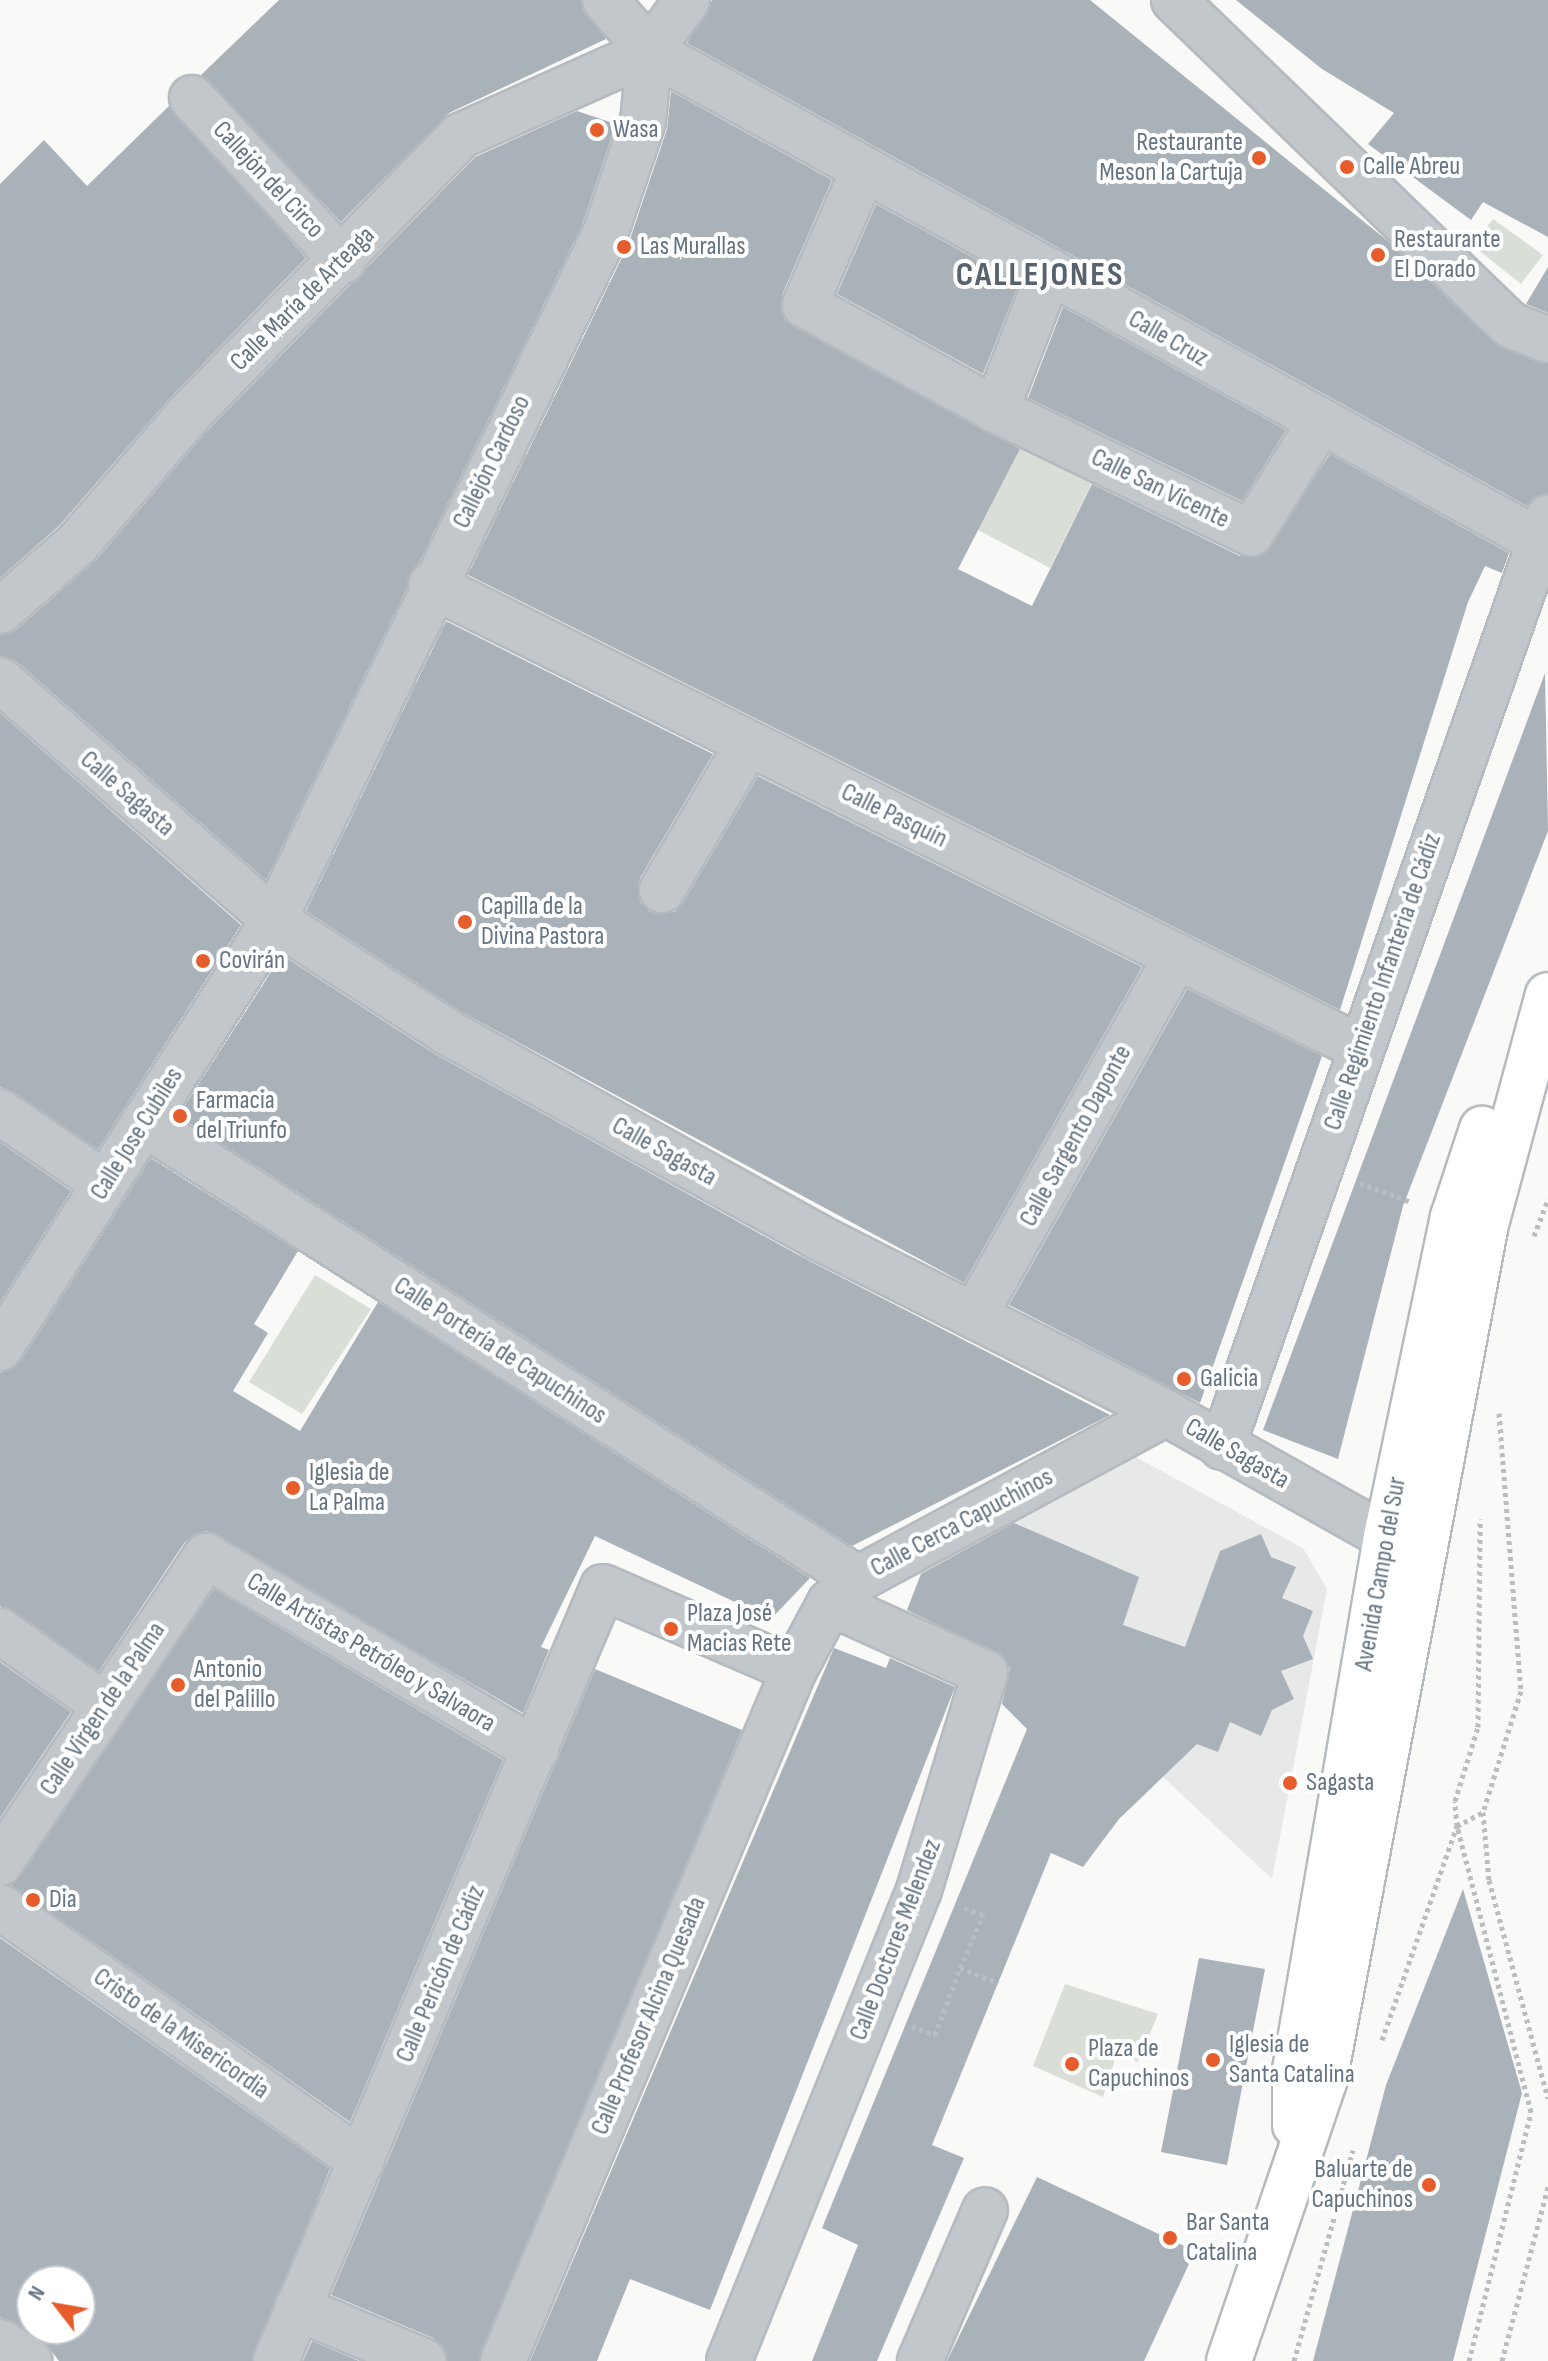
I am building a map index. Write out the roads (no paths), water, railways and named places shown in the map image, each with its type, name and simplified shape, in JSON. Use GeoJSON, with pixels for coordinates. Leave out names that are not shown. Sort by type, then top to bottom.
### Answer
{"type":"FeatureCollection","features":[{"type":"Feature","properties":{"kind":"street","name":"Calle Cruz"},"geometry":{"type":"LineString","coordinates":[[605,0],[650,51],[1050,271],[1319,424],[1543,529]]}},
{"type":"Feature","properties":{"kind":"street"},"geometry":{"type":"LineString","coordinates":[[650,51],[687,0]]}},
{"type":"Feature","properties":{"kind":"street"},"geometry":{"type":"LineString","coordinates":[[1174,0],[1511,325],[1548,340]]}},
{"type":"Feature","properties":{"kind":"street","name":"Calle María de Arteaga"},"geometry":{"type":"LineString","coordinates":[[0,611],[78,543],[188,415],[343,261],[460,136],[650,51]]}},
{"type":"Feature","properties":{"kind":"street","name":"Callejón Cardoso"},"geometry":{"type":"LineString","coordinates":[[274,920],[431,585],[605,234],[643,121],[650,51]]}},
{"type":"Feature","properties":{"kind":"street","name":"Callejón del Circo"},"geometry":{"type":"LineString","coordinates":[[192,98],[343,261]]}},
{"type":"Feature","properties":{"kind":"street","name":"Calle San Vicente"},"geometry":{"type":"LineString","coordinates":[[864,169],[805,305],[996,410],[1251,533],[1319,424]]}},
{"type":"Feature","properties":{"kind":"street"},"geometry":{"type":"LineString","coordinates":[[996,410],[1050,271]]}},
{"type":"Feature","properties":{"kind":"street","name":"Calle Regimiento Infanteria de Cádiz"},"geometry":{"type":"LineString","coordinates":[[1222,1447],[1322,1169],[1357,1046],[1543,529]]}},
{"type":"Feature","properties":{"kind":"street","name":"Calle Pasquín"},"geometry":{"type":"LineString","coordinates":[[431,585],[1357,1046]]}},
{"type":"Feature","properties":{"kind":"street","name":"Calle Sagasta"},"geometry":{"type":"LineString","coordinates":[[0,680],[274,920],[447,1032],[974,1316],[1166,1413],[1386,1537]]}},
{"type":"Feature","properties":{"kind":"street"},"geometry":{"type":"LineString","coordinates":[[662,890],[748,744]]}},
{"type":"Feature","properties":{"kind":"street","name":"Calle Jose Cubiles"},"geometry":{"type":"LineString","coordinates":[[0,1348],[274,920]]}},
{"type":"Feature","properties":{"kind":"street","name":"Calle Sargento Daponte"},"geometry":{"type":"LineString","coordinates":[[974,1316],[1177,956]]}},
{"type":"Feature","properties":{"kind":"street","name":"Avenida Campo del Sur"},"geometry":{"type":"LineString","coordinates":[[1295,2156],[1295,2070],[1386,1537],[1453,1217],[1507,1067],[1545,1004]]}},
{"type":"Feature","properties":{"kind":"street","name":"Avenida Campo del Sur"},"geometry":{"type":"LineString","coordinates":[[1229,2361],[1295,2156],[1324,2082],[1486,1224],[1545,1004]]}},
{"type":"Feature","properties":{"kind":"street"},"geometry":{"type":"LineString","coordinates":[[0,1112],[105,1184]]}},
{"type":"Feature","properties":{"kind":"street","name":"Calle Portería de Capuchinos"},"geometry":{"type":"LineString","coordinates":[[143,1123],[844,1591]]}},
{"type":"Feature","properties":{"kind":"street","name":"Calle Cerca Capuchinos"},"geometry":{"type":"LineString","coordinates":[[844,1591],[1166,1413]]}},
{"type":"Feature","properties":{"kind":"street"},"geometry":{"type":"LineString","coordinates":[[1385,1766],[1376,1723],[1403,1562],[1386,1537]]}},
{"type":"Feature","properties":{"kind":"street","name":"Calle Virgen de la Palma"},"geometry":{"type":"LineString","coordinates":[[0,1863],[206,1556]]}},
{"type":"Feature","properties":{"kind":"street","name":"Calle Artistas Petróleo y Salvaora"},"geometry":{"type":"LineString","coordinates":[[206,1556],[536,1750]]}},
{"type":"Feature","properties":{"kind":"street","name":"Calle Pericón de Cádiz"},"geometry":{"type":"LineString","coordinates":[[276,2361],[579,1650],[603,1587],[794,1670]]}},
{"type":"Feature","properties":{"kind":"street"},"geometry":{"type":"LineString","coordinates":[[794,1670],[844,1591]]}},
{"type":"Feature","properties":{"kind":"street","name":"Calle Doctores Melendez"},"geometry":{"type":"LineString","coordinates":[[729,2361],[919,1890],[985,1673],[844,1591]]}},
{"type":"Feature","properties":{"kind":"street"},"geometry":{"type":"LineString","coordinates":[[0,1631],[104,1705]]}},
{"type":"Feature","properties":{"kind":"street","name":"Calle Profesor Alcina Quesada"},"geometry":{"type":"LineString","coordinates":[[503,2361],[794,1670]]}},
{"type":"Feature","properties":{"kind":"street","name":"Cristo de la Misericordia"},"geometry":{"type":"LineString","coordinates":[[0,1907],[362,2161]]}},
{"type":"Feature","properties":{"kind":"street"},"geometry":{"type":"LineString","coordinates":[[920,2361],[985,2210]]}},
{"type":"Feature","properties":{"kind":"street"},"geometry":{"type":"LineString","coordinates":[[297,2308],[423,2361]]}},
{"type":"Feature","properties":{"kind":"street"},"geometry":{"type":"LineString","coordinates":[[0,2342],[29,2361]]}},
{"type":"Feature","properties":{"kind":"place","name":"Wasa"},"geometry":{"type":"Point","coordinates":[597,130]}},
{"type":"Feature","properties":{"kind":"place","name":"Restaurante Meson la Cartuja"},"geometry":{"type":"Point","coordinates":[1259,158]}},
{"type":"Feature","properties":{"kind":"place","name":"Calle Abreu"},"geometry":{"type":"Point","coordinates":[1347,167]}},
{"type":"Feature","properties":{"kind":"place","name":"Las Murallas"},"geometry":{"type":"Point","coordinates":[624,247]}},
{"type":"Feature","properties":{"kind":"place","name":"Restaurante El Dorado"},"geometry":{"type":"Point","coordinates":[1378,255]}},
{"type":"Feature","properties":{"kind":"place","name":"Capilla de la Divina Pastora"},"geometry":{"type":"Point","coordinates":[465,922]}},
{"type":"Feature","properties":{"kind":"place","name":"Covirán"},"geometry":{"type":"Point","coordinates":[203,961]}},
{"type":"Feature","properties":{"kind":"place","name":"Farmacia del Triunfo"},"geometry":{"type":"Point","coordinates":[180,1116]}},
{"type":"Feature","properties":{"kind":"place","name":"Galicia"},"geometry":{"type":"Point","coordinates":[1184,1379]}},
{"type":"Feature","properties":{"kind":"place","name":"Iglesia de La Palma"},"geometry":{"type":"Point","coordinates":[293,1488]}},
{"type":"Feature","properties":{"kind":"place","name":"Plaza José Macias Rete"},"geometry":{"type":"Point","coordinates":[671,1629]}},
{"type":"Feature","properties":{"kind":"place","name":"Antonio del Palillo"},"geometry":{"type":"Point","coordinates":[178,1685]}},
{"type":"Feature","properties":{"kind":"place","name":"Sagasta"},"geometry":{"type":"Point","coordinates":[1290,1783]}},
{"type":"Feature","properties":{"kind":"place","name":"Dia"},"geometry":{"type":"Point","coordinates":[33,1900]}},
{"type":"Feature","properties":{"kind":"place","name":"Iglesia de Santa Catalina"},"geometry":{"type":"Point","coordinates":[1213,2060]}},
{"type":"Feature","properties":{"kind":"place","name":"Plaza de Capuchinos"},"geometry":{"type":"Point","coordinates":[1072,2064]}},
{"type":"Feature","properties":{"kind":"place","name":"Baluarte de Capuchinos"},"geometry":{"type":"Point","coordinates":[1429,2185]}},
{"type":"Feature","properties":{"kind":"place","name":"Bar Santa Catalina"},"geometry":{"type":"Point","coordinates":[1170,2238]}},
{"type":"Feature","properties":{"kind":"district","name":"CALLEJONES"},"geometry":{"type":"Point","coordinates":[1040,275]}}]}
